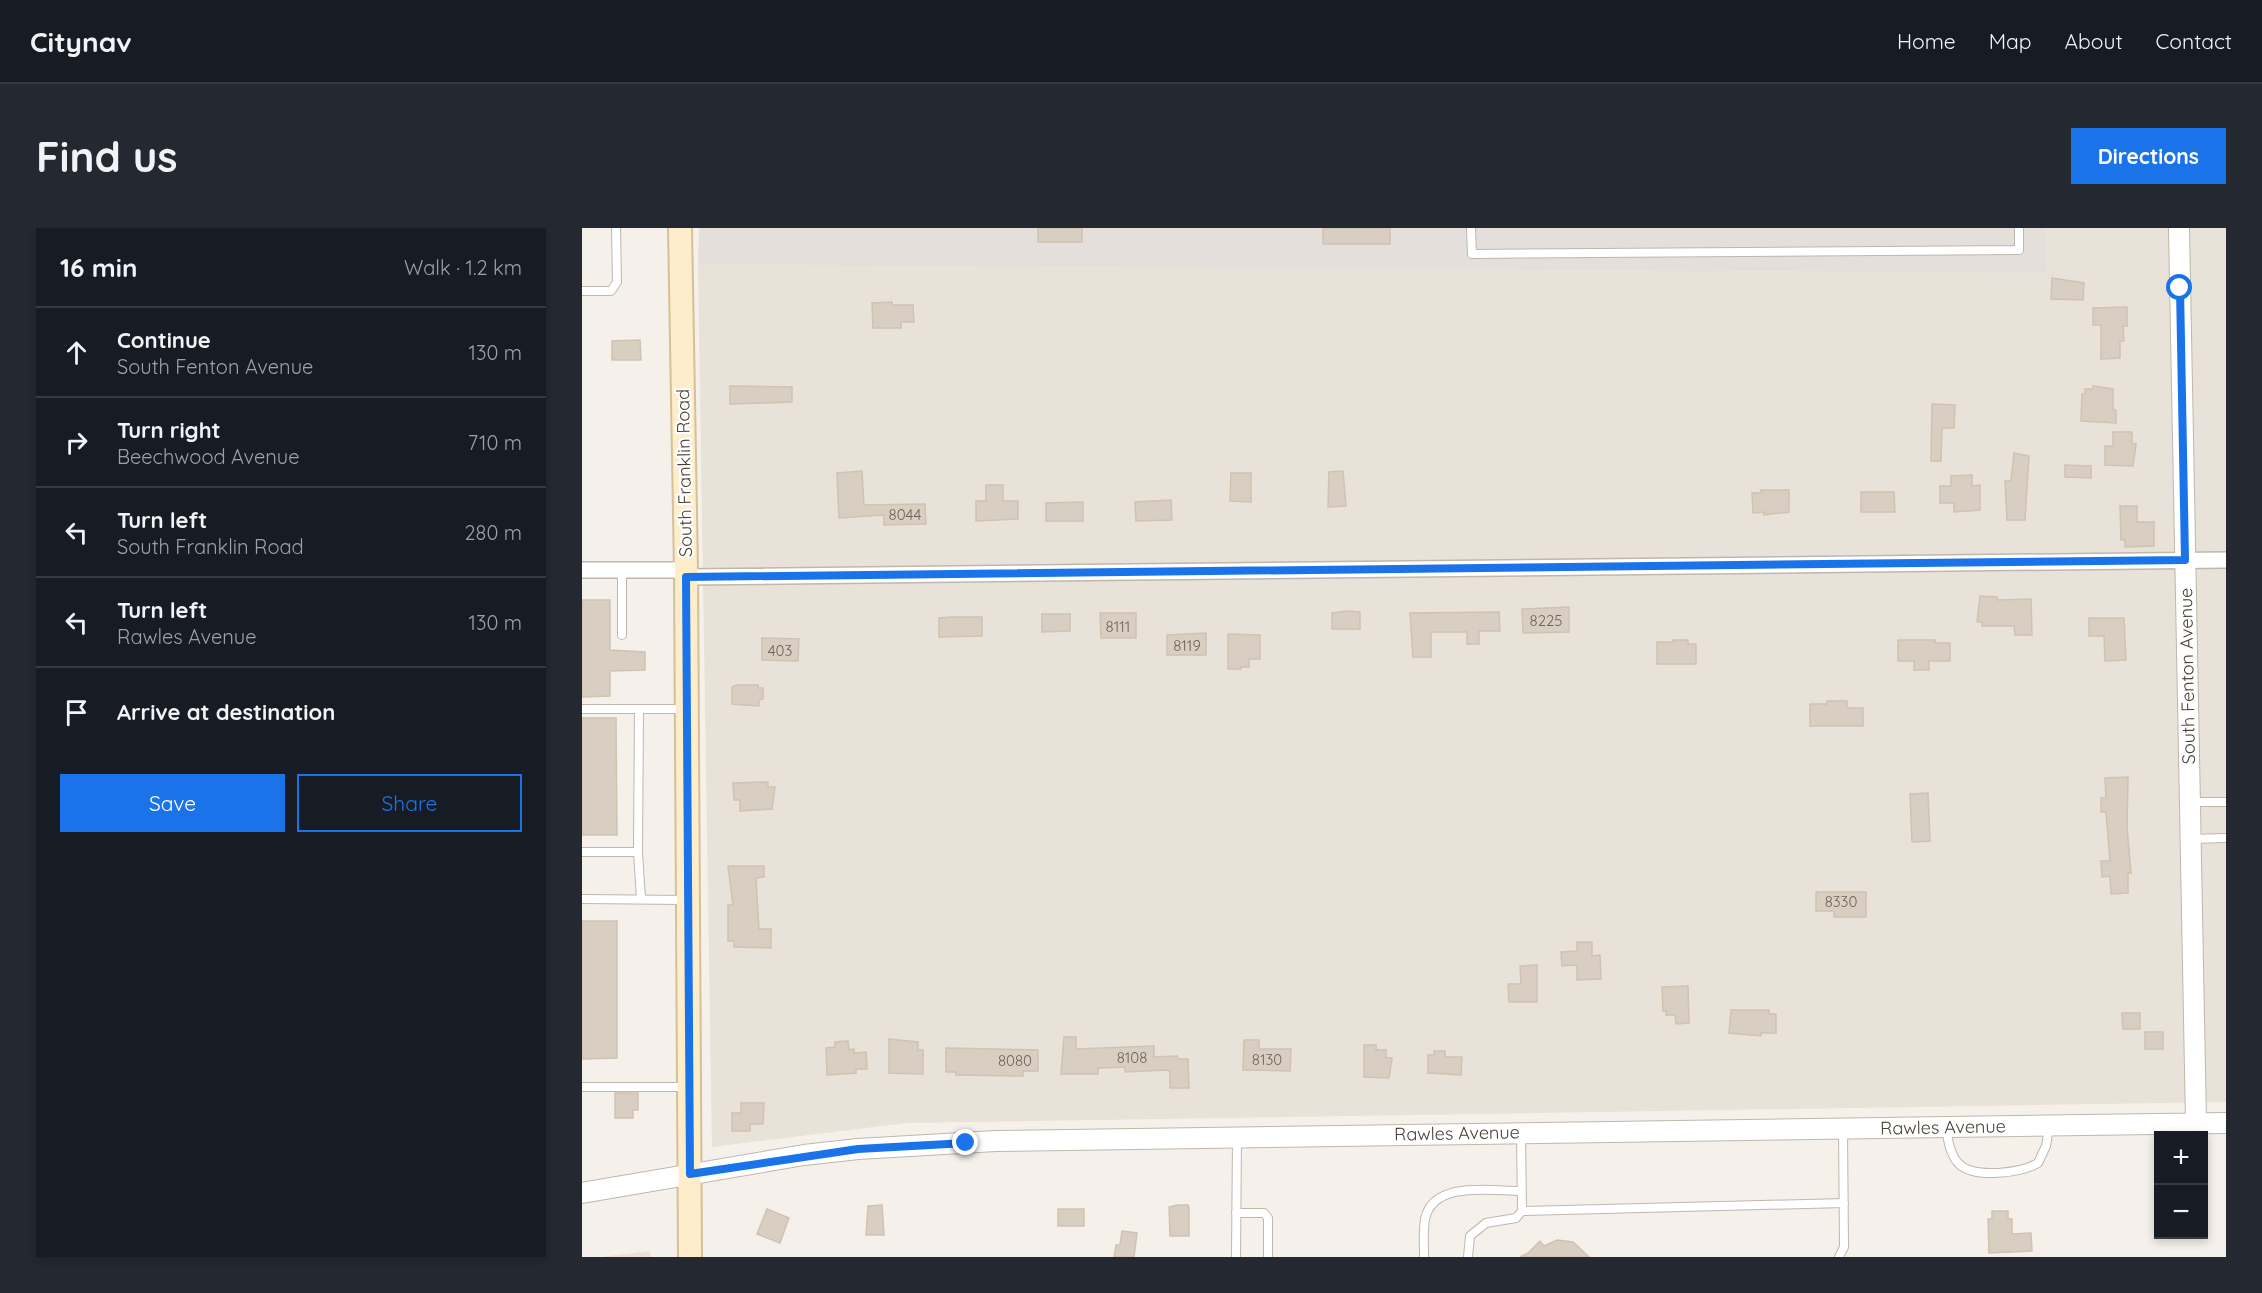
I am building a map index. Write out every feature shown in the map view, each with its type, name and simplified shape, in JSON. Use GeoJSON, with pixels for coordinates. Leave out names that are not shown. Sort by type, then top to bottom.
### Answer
{"type":"FeatureCollection","features":[{"type":"Feature","properties":{"kind":"main road","name":"South Franklin Road"},"geometry":{"type":"LineString","coordinates":[[680,228],[686,573],[690,1257]]}},
{"type":"Feature","properties":{"kind":"street","name":"South Fenton Avenue"},"geometry":{"type":"LineString","coordinates":[[2179,228],[2196,1123]]}},
{"type":"Feature","properties":{"kind":"street"},"geometry":{"type":"LineString","coordinates":[[582,570],[686,573],[2226,560]]}},
{"type":"Feature","properties":{"kind":"street","name":"Rawles Avenue"},"geometry":{"type":"LineString","coordinates":[[582,1193],[858,1149],[996,1141],[2226,1123]]}},
{"type":"Feature","properties":{"kind":"lane"},"geometry":{"type":"LineString","coordinates":[[582,291],[611,291],[617,282],[616,228]]}},
{"type":"Feature","properties":{"kind":"lane"},"geometry":{"type":"LineString","coordinates":[[1471,228],[1472,254],[1484,254],[2019,250],[2019,228]]}},
{"type":"Feature","properties":{"kind":"lane"},"geometry":{"type":"LineString","coordinates":[[622,570],[622,634]]}},
{"type":"Feature","properties":{"kind":"lane"},"geometry":{"type":"LineString","coordinates":[[639,709],[638,852],[641,899]]}},
{"type":"Feature","properties":{"kind":"lane"},"geometry":{"type":"LineString","coordinates":[[582,710],[686,709]]}},
{"type":"Feature","properties":{"kind":"lane"},"geometry":{"type":"LineString","coordinates":[[2190,802],[2226,802]]}},
{"type":"Feature","properties":{"kind":"lane"},"geometry":{"type":"LineString","coordinates":[[2191,838],[2226,838]]}},
{"type":"Feature","properties":{"kind":"lane"},"geometry":{"type":"LineString","coordinates":[[582,852],[638,852]]}},
{"type":"Feature","properties":{"kind":"lane"},"geometry":{"type":"LineString","coordinates":[[582,899],[688,900]]}},
{"type":"Feature","properties":{"kind":"lane"},"geometry":{"type":"LineString","coordinates":[[582,1087],[689,1087]]}},
{"type":"Feature","properties":{"kind":"lane"},"geometry":{"type":"LineString","coordinates":[[1945,1127],[1950,1148],[1960,1165],[1972,1170],[1994,1173],[2016,1171],[2038,1163],[2046,1146],[2049,1125]]}},
{"type":"Feature","properties":{"kind":"lane"},"geometry":{"type":"LineString","coordinates":[[1839,1257],[1844,1247],[1844,1128]]}},
{"type":"Feature","properties":{"kind":"lane"},"geometry":{"type":"LineString","coordinates":[[1468,1257],[1470,1236],[1486,1223],[1516,1218],[1522,1211],[1521,1132]]}},
{"type":"Feature","properties":{"kind":"lane"},"geometry":{"type":"LineString","coordinates":[[1236,1257],[1237,1136]]}},
{"type":"Feature","properties":{"kind":"lane"},"geometry":{"type":"LineString","coordinates":[[1424,1257],[1425,1218],[1433,1202],[1444,1194],[1467,1191],[1521,1191]]}},
{"type":"Feature","properties":{"kind":"lane"},"geometry":{"type":"LineString","coordinates":[[1522,1211],[1844,1203]]}},
{"type":"Feature","properties":{"kind":"lane"},"geometry":{"type":"LineString","coordinates":[[1236,1213],[1264,1213],[1268,1218],[1268,1257]]}},
{"type":"Feature","properties":{"kind":"shaded area"},"geometry":{"type":"Polygon","coordinates":[[[699,228],[2045,228],[2046,273],[698,265],[699,228]]]}},
{"type":"Feature","properties":{"kind":"shaded area"},"geometry":{"type":"Polygon","coordinates":[[[2045,228],[2226,228],[2226,1102],[906,1123],[712,1147],[698,265],[2045,273],[2045,228]]]}},
{"type":"Feature","properties":{"kind":"shaded area"},"geometry":{"type":"Polygon","coordinates":[[[650,1251],[651,1257],[601,1257],[650,1251]]]}},
{"type":"Feature","properties":{"kind":"building"},"geometry":{"type":"Polygon","coordinates":[[[1038,228],[1082,228],[1082,242],[1038,242],[1038,228]]]}},
{"type":"Feature","properties":{"kind":"building"},"geometry":{"type":"Polygon","coordinates":[[[1323,228],[1390,228],[1390,244],[1323,244],[1323,228]]]}},
{"type":"Feature","properties":{"kind":"building"},"geometry":{"type":"Polygon","coordinates":[[[2052,278],[2084,283],[2083,300],[2051,299],[2052,278]]]}},
{"type":"Feature","properties":{"kind":"building"},"geometry":{"type":"Polygon","coordinates":[[[892,302],[892,305],[913,305],[914,322],[901,322],[901,328],[873,328],[872,303],[892,302]]]}},
{"type":"Feature","properties":{"kind":"building"},"geometry":{"type":"Polygon","coordinates":[[[2127,307],[2127,326],[2123,326],[2124,341],[2120,341],[2120,358],[2101,359],[2101,325],[2093,325],[2093,308],[2127,307]]]}},
{"type":"Feature","properties":{"kind":"building"},"geometry":{"type":"Polygon","coordinates":[[[640,340],[641,360],[612,360],[612,341],[640,340]]]}},
{"type":"Feature","properties":{"kind":"building"},"geometry":{"type":"Polygon","coordinates":[[[730,386],[792,387],[792,402],[730,404],[730,386]]]}},
{"type":"Feature","properties":{"kind":"building"},"geometry":{"type":"Polygon","coordinates":[[[2093,386],[2113,389],[2113,410],[2116,410],[2116,423],[2081,421],[2082,394],[2085,394],[2085,389],[2093,389],[2093,386]]]}},
{"type":"Feature","properties":{"kind":"building"},"geometry":{"type":"Polygon","coordinates":[[[1932,404],[1955,405],[1954,428],[1942,428],[1941,461],[1931,461],[1932,404]]]}},
{"type":"Feature","properties":{"kind":"building"},"geometry":{"type":"Polygon","coordinates":[[[2113,432],[2132,432],[2132,443],[2136,444],[2133,466],[2105,465],[2105,446],[2113,446],[2113,432]]]}},
{"type":"Feature","properties":{"kind":"building"},"geometry":{"type":"Polygon","coordinates":[[[2014,453],[2029,456],[2025,520],[2007,520],[2005,481],[2011,481],[2014,453]]]}},
{"type":"Feature","properties":{"kind":"building"},"geometry":{"type":"Polygon","coordinates":[[[2065,465],[2091,466],[2091,478],[2065,477],[2065,465]]]}},
{"type":"Feature","properties":{"kind":"building"},"geometry":{"type":"Polygon","coordinates":[[[862,471],[864,505],[925,504],[926,524],[884,525],[884,515],[839,518],[837,473],[862,471]]]}},
{"type":"Feature","properties":{"kind":"building"},"geometry":{"type":"Polygon","coordinates":[[[1343,471],[1346,506],[1328,507],[1329,472],[1343,471]]]}},
{"type":"Feature","properties":{"kind":"building"},"geometry":{"type":"Polygon","coordinates":[[[1231,473],[1251,473],[1251,502],[1230,501],[1231,473]]]}},
{"type":"Feature","properties":{"kind":"building"},"geometry":{"type":"Polygon","coordinates":[[[1972,475],[1972,486],[1980,485],[1980,510],[1954,512],[1954,503],[1940,503],[1940,486],[1951,486],[1951,476],[1972,475]]]}},
{"type":"Feature","properties":{"kind":"building"},"geometry":{"type":"Polygon","coordinates":[[[986,485],[1003,485],[1003,501],[1018,501],[1018,519],[976,521],[976,501],[986,501],[986,485]]]}},
{"type":"Feature","properties":{"kind":"building"},"geometry":{"type":"Polygon","coordinates":[[[1761,490],[1789,490],[1789,512],[1764,515],[1764,512],[1753,513],[1752,493],[1761,493],[1761,490]]]}},
{"type":"Feature","properties":{"kind":"building"},"geometry":{"type":"Polygon","coordinates":[[[1861,492],[1894,492],[1895,512],[1861,512],[1861,492]]]}},
{"type":"Feature","properties":{"kind":"building"},"geometry":{"type":"Polygon","coordinates":[[[1171,500],[1172,520],[1136,521],[1135,502],[1171,500]]]}},
{"type":"Feature","properties":{"kind":"building"},"geometry":{"type":"Polygon","coordinates":[[[1083,502],[1083,521],[1046,521],[1046,503],[1083,502]]]}},
{"type":"Feature","properties":{"kind":"building"},"geometry":{"type":"Polygon","coordinates":[[[2120,506],[2137,506],[2137,522],[2154,522],[2154,546],[2125,547],[2125,540],[2121,540],[2120,506]]]}},
{"type":"Feature","properties":{"kind":"building"},"geometry":{"type":"Polygon","coordinates":[[[1980,596],[1997,597],[1997,600],[2031,599],[2032,635],[2015,635],[2014,626],[1982,626],[1982,622],[1977,622],[1980,596]]]}},
{"type":"Feature","properties":{"kind":"building"},"geometry":{"type":"Polygon","coordinates":[[[582,600],[610,600],[610,650],[645,652],[645,670],[610,671],[610,696],[582,697],[582,600]]]}},
{"type":"Feature","properties":{"kind":"building"},"geometry":{"type":"Polygon","coordinates":[[[1569,607],[1569,632],[1523,633],[1522,609],[1569,607]]]}},
{"type":"Feature","properties":{"kind":"building"},"geometry":{"type":"Polygon","coordinates":[[[1360,612],[1360,629],[1332,629],[1332,613],[1360,612]]]}},
{"type":"Feature","properties":{"kind":"building"},"geometry":{"type":"Polygon","coordinates":[[[1499,612],[1500,631],[1479,631],[1479,644],[1467,644],[1467,632],[1431,632],[1431,657],[1413,657],[1410,613],[1499,612]]]}},
{"type":"Feature","properties":{"kind":"building"},"geometry":{"type":"Polygon","coordinates":[[[1100,613],[1136,613],[1136,638],[1101,638],[1100,613]]]}},
{"type":"Feature","properties":{"kind":"building"},"geometry":{"type":"Polygon","coordinates":[[[1042,614],[1070,614],[1070,631],[1042,632],[1042,614]]]}},
{"type":"Feature","properties":{"kind":"building"},"geometry":{"type":"Polygon","coordinates":[[[982,617],[982,636],[939,637],[939,618],[982,617]]]}},
{"type":"Feature","properties":{"kind":"building"},"geometry":{"type":"Polygon","coordinates":[[[2089,618],[2124,618],[2126,660],[2105,661],[2104,636],[2089,636],[2089,618]]]}},
{"type":"Feature","properties":{"kind":"building"},"geometry":{"type":"Polygon","coordinates":[[[1206,633],[1206,655],[1167,655],[1167,635],[1206,633]]]}},
{"type":"Feature","properties":{"kind":"building"},"geometry":{"type":"Polygon","coordinates":[[[1228,634],[1260,635],[1260,659],[1249,659],[1249,667],[1228,669],[1228,634]]]}},
{"type":"Feature","properties":{"kind":"building"},"geometry":{"type":"Polygon","coordinates":[[[762,638],[799,639],[798,661],[762,660],[762,638]]]}},
{"type":"Feature","properties":{"kind":"building"},"geometry":{"type":"Polygon","coordinates":[[[1673,640],[1688,640],[1688,644],[1696,644],[1696,664],[1657,664],[1657,642],[1673,642],[1673,640]]]}},
{"type":"Feature","properties":{"kind":"building"},"geometry":{"type":"Polygon","coordinates":[[[1898,640],[1935,640],[1935,643],[1950,643],[1950,661],[1929,661],[1929,670],[1914,670],[1914,661],[1898,661],[1898,640]]]}},
{"type":"Feature","properties":{"kind":"building"},"geometry":{"type":"Polygon","coordinates":[[[758,685],[758,688],[763,688],[763,699],[759,700],[759,706],[732,704],[732,687],[758,685]]]}},
{"type":"Feature","properties":{"kind":"building"},"geometry":{"type":"Polygon","coordinates":[[[1827,701],[1847,701],[1847,708],[1863,708],[1863,726],[1810,726],[1810,704],[1827,704],[1827,701]]]}},
{"type":"Feature","properties":{"kind":"building"},"geometry":{"type":"Polygon","coordinates":[[[582,718],[616,718],[617,835],[582,835],[582,718]]]}},
{"type":"Feature","properties":{"kind":"building"},"geometry":{"type":"Polygon","coordinates":[[[2128,777],[2127,827],[2131,873],[2128,873],[2128,893],[2111,894],[2110,876],[2102,877],[2101,861],[2110,861],[2106,812],[2101,812],[2101,798],[2106,798],[2105,778],[2128,777]]]}},
{"type":"Feature","properties":{"kind":"building"},"geometry":{"type":"Polygon","coordinates":[[[768,782],[768,787],[775,787],[772,809],[740,811],[740,800],[734,800],[733,783],[768,782]]]}},
{"type":"Feature","properties":{"kind":"building"},"geometry":{"type":"Polygon","coordinates":[[[1928,793],[1930,841],[1912,842],[1910,794],[1928,793]]]}},
{"type":"Feature","properties":{"kind":"building"},"geometry":{"type":"Polygon","coordinates":[[[728,866],[764,866],[764,877],[756,878],[759,929],[771,929],[771,948],[734,947],[734,941],[728,941],[728,905],[733,905],[728,866]]]}},
{"type":"Feature","properties":{"kind":"building"},"geometry":{"type":"Polygon","coordinates":[[[1816,892],[1866,892],[1866,917],[1834,917],[1834,911],[1816,911],[1816,892]]]}},
{"type":"Feature","properties":{"kind":"building"},"geometry":{"type":"Polygon","coordinates":[[[582,921],[617,921],[617,1058],[582,1059],[582,921]]]}},
{"type":"Feature","properties":{"kind":"building"},"geometry":{"type":"Polygon","coordinates":[[[1577,942],[1592,942],[1592,956],[1600,955],[1601,979],[1577,980],[1577,965],[1562,966],[1561,952],[1577,951],[1577,942]]]}},
{"type":"Feature","properties":{"kind":"building"},"geometry":{"type":"Polygon","coordinates":[[[1537,965],[1537,1002],[1509,1002],[1508,984],[1521,984],[1520,966],[1537,965]]]}},
{"type":"Feature","properties":{"kind":"building"},"geometry":{"type":"Polygon","coordinates":[[[1688,986],[1689,1023],[1676,1024],[1675,1015],[1666,1015],[1666,1011],[1663,1011],[1662,987],[1688,986]]]}},
{"type":"Feature","properties":{"kind":"building"},"geometry":{"type":"Polygon","coordinates":[[[1731,1010],[1769,1010],[1769,1014],[1776,1014],[1776,1033],[1761,1033],[1761,1036],[1729,1033],[1731,1010]]]}},
{"type":"Feature","properties":{"kind":"building"},"geometry":{"type":"Polygon","coordinates":[[[2122,1013],[2140,1013],[2140,1029],[2123,1029],[2122,1013]]]}},
{"type":"Feature","properties":{"kind":"building"},"geometry":{"type":"Polygon","coordinates":[[[2145,1032],[2163,1032],[2163,1049],[2145,1049],[2145,1032]]]}},
{"type":"Feature","properties":{"kind":"building"},"geometry":{"type":"Polygon","coordinates":[[[1064,1037],[1076,1037],[1076,1049],[1154,1046],[1154,1057],[1177,1056],[1178,1059],[1188,1059],[1189,1088],[1170,1088],[1170,1072],[1167,1070],[1125,1072],[1125,1067],[1098,1068],[1098,1074],[1061,1074],[1064,1037]]]}},
{"type":"Feature","properties":{"kind":"building"},"geometry":{"type":"Polygon","coordinates":[[[889,1039],[918,1042],[918,1050],[923,1050],[923,1074],[889,1073],[889,1039]]]}},
{"type":"Feature","properties":{"kind":"building"},"geometry":{"type":"Polygon","coordinates":[[[1244,1040],[1259,1040],[1259,1049],[1291,1049],[1290,1071],[1243,1070],[1244,1040]]]}},
{"type":"Feature","properties":{"kind":"building"},"geometry":{"type":"Polygon","coordinates":[[[848,1041],[849,1050],[854,1049],[854,1053],[866,1052],[867,1069],[856,1069],[856,1073],[827,1075],[826,1048],[835,1047],[835,1042],[848,1041]]]}},
{"type":"Feature","properties":{"kind":"building"},"geometry":{"type":"Polygon","coordinates":[[[1364,1045],[1376,1045],[1376,1050],[1386,1050],[1386,1058],[1392,1058],[1389,1078],[1364,1077],[1364,1045]]]}},
{"type":"Feature","properties":{"kind":"building"},"geometry":{"type":"Polygon","coordinates":[[[946,1048],[1038,1050],[1038,1071],[1023,1071],[1023,1076],[956,1075],[956,1072],[946,1072],[946,1048]]]}},
{"type":"Feature","properties":{"kind":"building"},"geometry":{"type":"Polygon","coordinates":[[[1434,1051],[1445,1051],[1445,1057],[1462,1057],[1461,1075],[1428,1073],[1428,1055],[1434,1055],[1434,1051]]]}},
{"type":"Feature","properties":{"kind":"building"},"geometry":{"type":"Polygon","coordinates":[[[615,1093],[638,1093],[638,1110],[633,1110],[633,1118],[615,1118],[615,1093]]]}},
{"type":"Feature","properties":{"kind":"building"},"geometry":{"type":"Polygon","coordinates":[[[741,1103],[764,1103],[763,1124],[750,1124],[750,1131],[732,1131],[732,1113],[741,1113],[741,1103]]]}},
{"type":"Feature","properties":{"kind":"building"},"geometry":{"type":"Polygon","coordinates":[[[882,1205],[884,1235],[866,1235],[868,1206],[882,1205]]]}},
{"type":"Feature","properties":{"kind":"building"},"geometry":{"type":"Polygon","coordinates":[[[1188,1205],[1189,1236],[1170,1236],[1169,1207],[1188,1205]]]}},
{"type":"Feature","properties":{"kind":"building"},"geometry":{"type":"Polygon","coordinates":[[[767,1209],[789,1218],[780,1243],[757,1234],[767,1209]]]}},
{"type":"Feature","properties":{"kind":"building"},"geometry":{"type":"Polygon","coordinates":[[[1058,1209],[1084,1209],[1084,1226],[1058,1226],[1058,1209]]]}},
{"type":"Feature","properties":{"kind":"building"},"geometry":{"type":"Polygon","coordinates":[[[1992,1211],[2008,1211],[2008,1219],[2012,1219],[2012,1234],[2031,1233],[2032,1251],[1989,1253],[1988,1219],[1992,1219],[1992,1211]]]}},
{"type":"Feature","properties":{"kind":"building"},"geometry":{"type":"Polygon","coordinates":[[[1122,1231],[1137,1233],[1134,1257],[1114,1257],[1116,1245],[1120,1245],[1122,1231]]]}},
{"type":"Feature","properties":{"kind":"building"},"geometry":{"type":"Polygon","coordinates":[[[1557,1240],[1573,1242],[1589,1257],[1520,1257],[1528,1253],[1540,1241],[1544,1246],[1557,1240]]]}},
{"type":"Feature","properties":{"kind":"route"},"geometry":{"type":"LineString","coordinates":[[966,1143],[858,1149],[804,1155],[690,1174],[686,577],[2185,560],[2180,288]]}}]}
